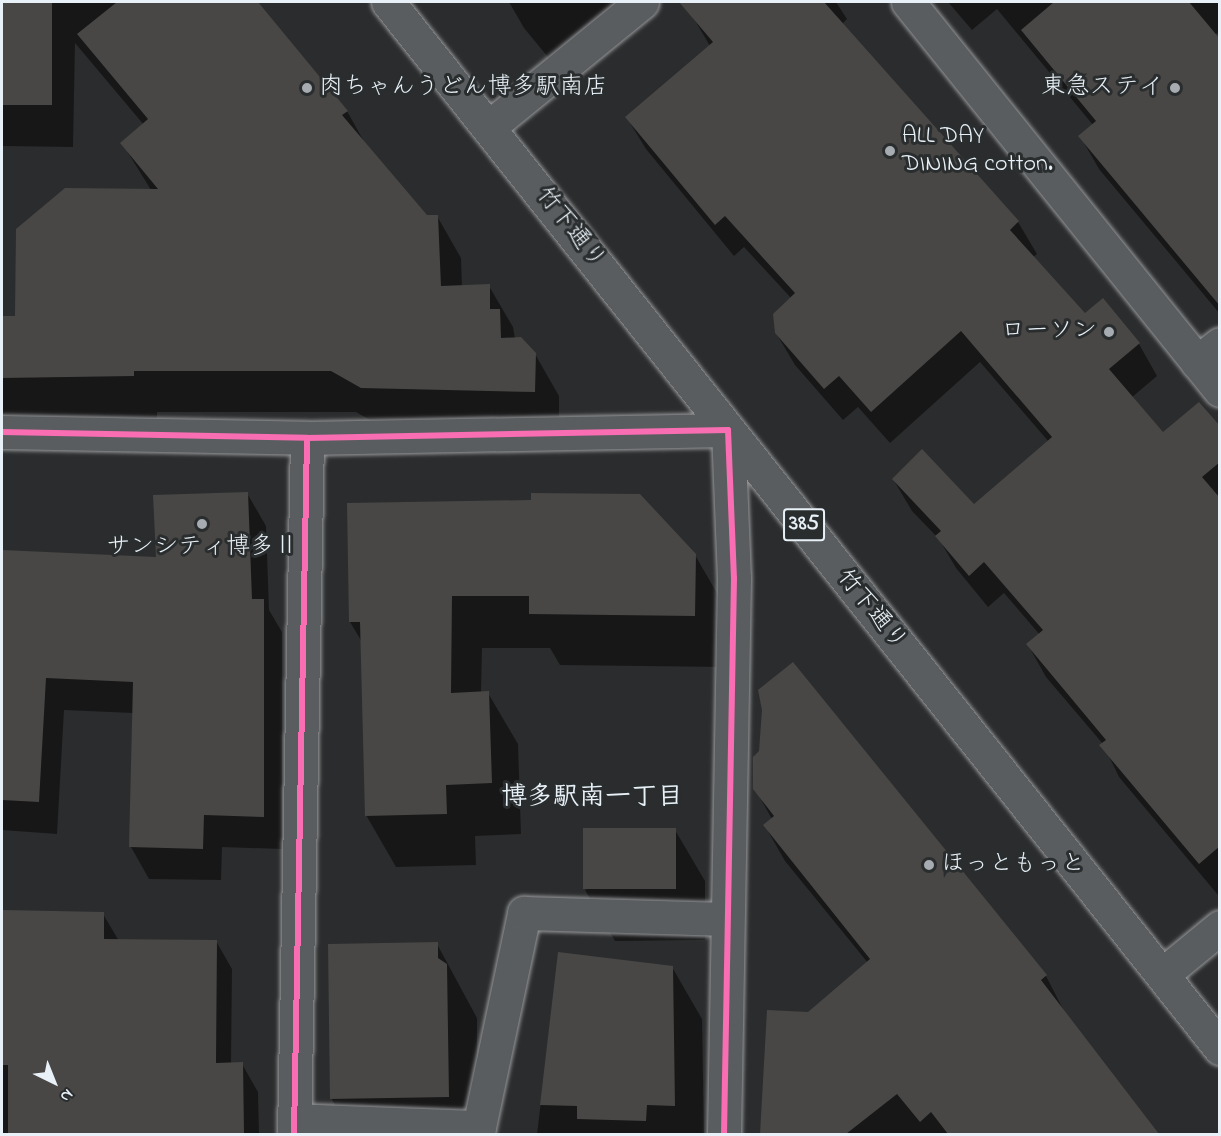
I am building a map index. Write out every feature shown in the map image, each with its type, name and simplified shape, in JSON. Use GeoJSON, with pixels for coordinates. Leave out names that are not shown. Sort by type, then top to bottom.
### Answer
{"type":"FeatureCollection","features":[{"type":"Feature","properties":{"kind":"main road","name":"竹下通り"},"geometry":{"type":"LineString","coordinates":[[388,2],[490,126],[728,430],[1220,1048]]}},
{"type":"Feature","properties":{"kind":"main road"},"geometry":{"type":"LineString","coordinates":[[490,126],[642,2]]}},
{"type":"Feature","properties":{"kind":"main road"},"geometry":{"type":"LineString","coordinates":[[908,2],[1208,353],[1220,390]]}},
{"type":"Feature","properties":{"kind":"main road"},"geometry":{"type":"LineString","coordinates":[[2,432],[307,438],[728,430],[734,578],[724,1134]]}},
{"type":"Feature","properties":{"kind":"main road"},"geometry":{"type":"LineString","coordinates":[[307,438],[294,1127],[479,1127],[524,912],[727,918]]}},
{"type":"Feature","properties":{"kind":"main road"},"geometry":{"type":"LineString","coordinates":[[1163,974],[1220,927]]}},
{"type":"Feature","properties":{"kind":"building"},"geometry":{"type":"Polygon","coordinates":[[[2,2],[52,2],[52,105],[2,105],[2,2]]]}},
{"type":"Feature","properties":{"kind":"building"},"geometry":{"type":"Polygon","coordinates":[[[117,2],[258,2],[348,111],[342,115],[427,215],[438,215],[441,286],[490,284],[490,309],[500,309],[501,338],[521,337],[536,353],[535,392],[361,388],[331,371],[134,371],[134,376],[2,378],[2,316],[15,316],[16,229],[65,188],[158,189],[120,143],[148,119],[77,34],[117,2]]]}},
{"type":"Feature","properties":{"kind":"building"},"geometry":{"type":"Polygon","coordinates":[[[679,2],[824,2],[1019,221],[1010,230],[1085,313],[1103,298],[1140,343],[1109,369],[1163,432],[1199,402],[1220,426],[1220,462],[1202,477],[1220,498],[1220,846],[1199,864],[1099,745],[1106,740],[1026,644],[1043,630],[984,562],[969,576],[935,536],[941,531],[892,479],[922,449],[974,504],[1052,437],[961,331],[871,412],[839,376],[824,389],[775,333],[773,314],[795,293],[725,216],[715,225],[625,117],[713,42],[679,2]]]}},
{"type":"Feature","properties":{"kind":"building"},"geometry":{"type":"Polygon","coordinates":[[[1054,2],[1189,2],[1220,39],[1220,306],[1078,136],[1096,121],[1021,30],[1054,2]]]}},
{"type":"Feature","properties":{"kind":"building"},"geometry":{"type":"Polygon","coordinates":[[[248,492],[252,599],[264,599],[264,817],[204,815],[203,849],[129,847],[133,682],[46,678],[39,802],[2,800],[2,550],[156,557],[153,495],[248,492]]]}},
{"type":"Feature","properties":{"kind":"building"},"geometry":{"type":"Polygon","coordinates":[[[531,493],[640,494],[696,554],[695,616],[529,614],[529,596],[452,596],[451,693],[489,691],[492,783],[446,785],[447,814],[365,816],[360,622],[349,622],[347,503],[531,500],[531,493]]]}},
{"type":"Feature","properties":{"kind":"building"},"geometry":{"type":"Polygon","coordinates":[[[793,662],[1047,975],[1041,980],[1159,1134],[948,1134],[931,1112],[920,1122],[897,1094],[846,1134],[760,1134],[767,1010],[808,1012],[870,959],[763,825],[774,816],[753,789],[753,757],[759,751],[762,710],[758,690],[793,662]]]}},
{"type":"Feature","properties":{"kind":"building"},"geometry":{"type":"Polygon","coordinates":[[[583,828],[676,828],[676,889],[583,889],[583,828]]]}},
{"type":"Feature","properties":{"kind":"building"},"geometry":{"type":"Polygon","coordinates":[[[2,910],[104,912],[104,939],[217,940],[216,1063],[243,1062],[244,1133],[8,1134],[8,1065],[2,1065],[2,910]]]}},
{"type":"Feature","properties":{"kind":"building"},"geometry":{"type":"Polygon","coordinates":[[[438,942],[438,958],[447,964],[449,1097],[330,1099],[328,944],[438,942]]]}},
{"type":"Feature","properties":{"kind":"building"},"geometry":{"type":"Polygon","coordinates":[[[558,952],[673,966],[675,1106],[647,1105],[646,1121],[577,1119],[577,1106],[540,1105],[558,952]]]}},
{"type":"Feature","properties":{"kind":"cycle path"},"geometry":{"type":"LineString","coordinates":[[2,432],[307,438],[728,430],[734,578],[724,1134]]}},
{"type":"Feature","properties":{"kind":"cycle path"},"geometry":{"type":"LineString","coordinates":[[294,1134],[307,438]]}},
{"type":"Feature","properties":{"kind":"place","name":"肉ちゃんうどん博多駅南店"},"geometry":{"type":"Point","coordinates":[307,88]}},
{"type":"Feature","properties":{"kind":"place","name":"東急ステイ"},"geometry":{"type":"Point","coordinates":[1175,88]}},
{"type":"Feature","properties":{"kind":"place","name":"ALL DAY DINING cotton."},"geometry":{"type":"Point","coordinates":[890,151]}},
{"type":"Feature","properties":{"kind":"place","name":"ローソン"},"geometry":{"type":"Point","coordinates":[1109,332]}},
{"type":"Feature","properties":{"kind":"place","name":"サンシティ博多Ⅱ"},"geometry":{"type":"Point","coordinates":[202,524]}},
{"type":"Feature","properties":{"kind":"place","name":"ほっともっと"},"geometry":{"type":"Point","coordinates":[929,865]}},
{"type":"Feature","properties":{"kind":"district","name":"博多駅南一丁目"},"geometry":{"type":"Point","coordinates":[592,799]}}]}
